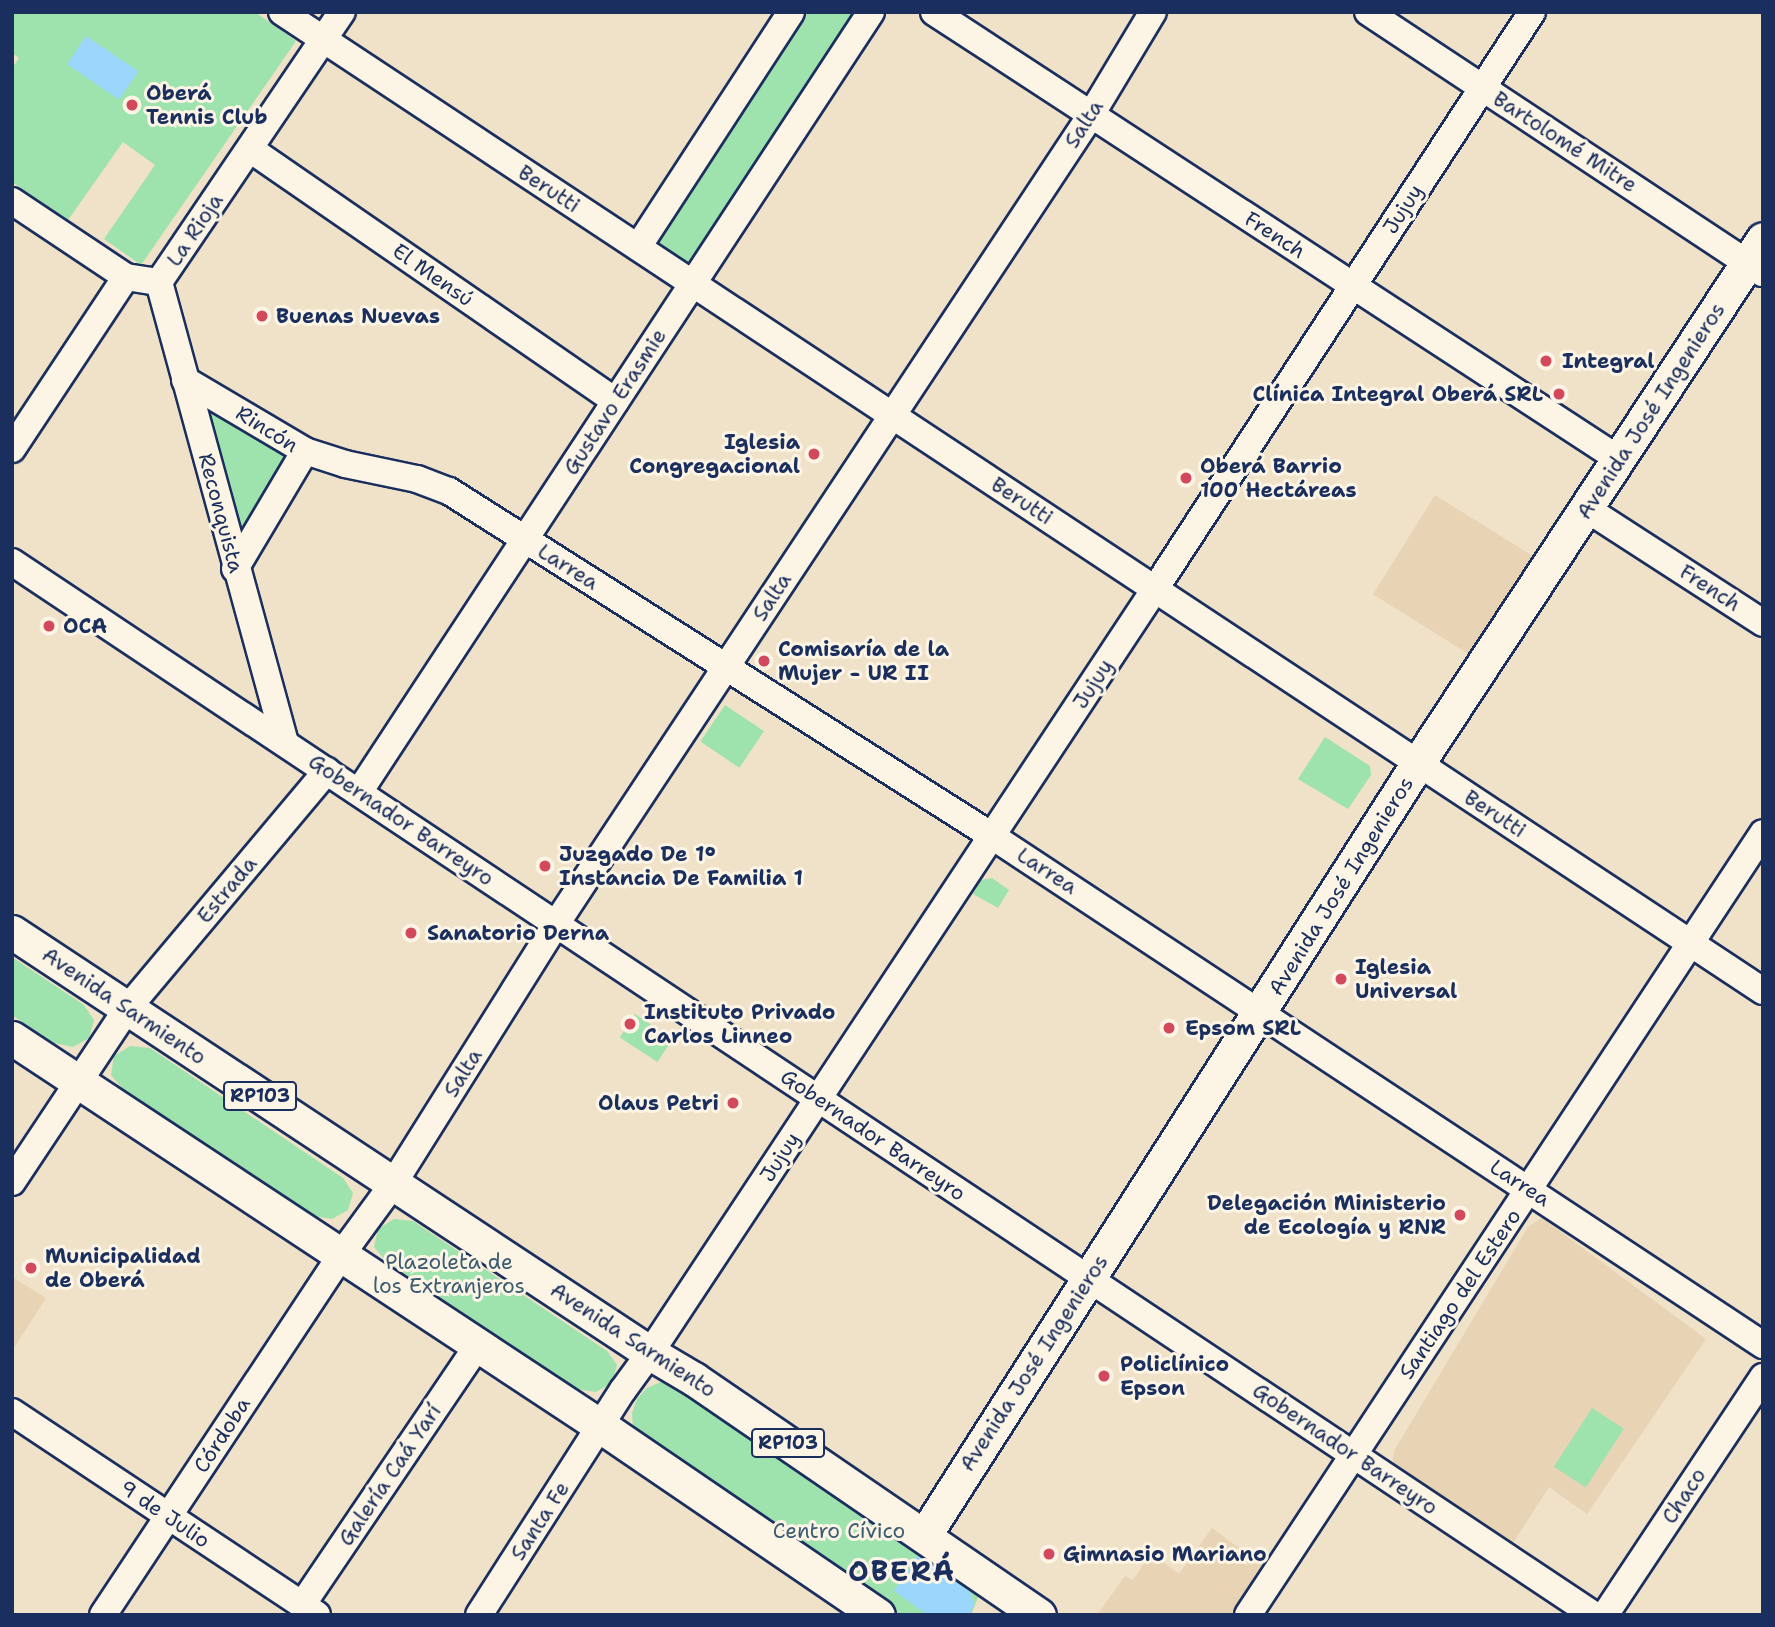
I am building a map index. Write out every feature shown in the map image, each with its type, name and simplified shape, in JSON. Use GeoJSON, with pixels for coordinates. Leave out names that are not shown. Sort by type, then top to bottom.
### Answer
{"type":"FeatureCollection","features":[{"type":"Feature","properties":{"kind":"main road","name":"Avenida José Ingenieros"},"geometry":{"type":"LineString","coordinates":[[924,1535],[1261,1013],[1418,763],[1587,509],[1617,458],[1758,258]]}},
{"type":"Feature","properties":{"kind":"main road","name":"Avenida Sarmiento"},"geometry":{"type":"LineString","coordinates":[[12,932],[650,1353],[694,1378],[924,1535],[1017,1609]]}},
{"type":"Feature","properties":{"kind":"main road"},"geometry":{"type":"LineString","coordinates":[[12,1038],[602,1427],[866,1612]]}},
{"type":"Feature","properties":{"kind":"street","name":"Berutti"},"geometry":{"type":"LineString","coordinates":[[282,12],[1763,990]]}},
{"type":"Feature","properties":{"kind":"street","name":"La Rioja"},"geometry":{"type":"LineString","coordinates":[[126,277],[159,282],[342,12]]}},
{"type":"Feature","properties":{"kind":"street"},"geometry":{"type":"LineString","coordinates":[[638,247],[791,12]]}},
{"type":"Feature","properties":{"kind":"street","name":"Gustavo Erasmie"},"geometry":{"type":"LineString","coordinates":[[359,792],[871,12]]}},
{"type":"Feature","properties":{"kind":"street","name":"French"},"geometry":{"type":"LineString","coordinates":[[934,12],[1617,458]]}},
{"type":"Feature","properties":{"kind":"street","name":"Salta"},"geometry":{"type":"LineString","coordinates":[[341,1255],[393,1184],[556,924],[1091,115],[1153,12]]}},
{"type":"Feature","properties":{"kind":"street","name":"Bartolomé Mitre"},"geometry":{"type":"LineString","coordinates":[[1368,12],[1482,88],[1758,258]]}},
{"type":"Feature","properties":{"kind":"street","name":"Jujuy"},"geometry":{"type":"LineString","coordinates":[[602,1427],[623,1390],[819,1099],[1532,12]]}},
{"type":"Feature","properties":{"kind":"street","name":"El Mensú"},"geometry":{"type":"LineString","coordinates":[[250,149],[615,401]]}},
{"type":"Feature","properties":{"kind":"street"},"geometry":{"type":"LineString","coordinates":[[12,201],[126,277],[12,449]]}},
{"type":"Feature","properties":{"kind":"street","name":"Reconquista"},"geometry":{"type":"LineString","coordinates":[[159,282],[235,569],[285,743]]}},
{"type":"Feature","properties":{"kind":"street","name":"Rincón"},"geometry":{"type":"LineString","coordinates":[[185,380],[305,451],[235,569]]}},
{"type":"Feature","properties":{"kind":"street","name":"Larrea"},"geometry":{"type":"LineString","coordinates":[[305,451],[345,464],[417,479],[449,491],[992,836],[1763,1345]]}},
{"type":"Feature","properties":{"kind":"street","name":"French"},"geometry":{"type":"LineString","coordinates":[[1587,509],[1763,622]]}},
{"type":"Feature","properties":{"kind":"street","name":"Gobernador Barreyro"},"geometry":{"type":"LineString","coordinates":[[12,562],[1594,1615]]}},
{"type":"Feature","properties":{"kind":"street","name":"Estrada"},"geometry":{"type":"LineString","coordinates":[[12,1182],[127,1009],[327,771]]}},
{"type":"Feature","properties":{"kind":"street","name":"Santiago del Estero"},"geometry":{"type":"LineString","coordinates":[[1248,1615],[1763,833]]}},
{"type":"Feature","properties":{"kind":"street","name":"Córdoba"},"geometry":{"type":"LineString","coordinates":[[103,1615],[341,1255]]}},
{"type":"Feature","properties":{"kind":"street","name":"Galería Caá Yarí"},"geometry":{"type":"LineString","coordinates":[[310,1610],[478,1345]]}},
{"type":"Feature","properties":{"kind":"street","name":"Chaco"},"geometry":{"type":"LineString","coordinates":[[1605,1615],[1763,1377]]}},
{"type":"Feature","properties":{"kind":"street","name":"9 de Julio"},"geometry":{"type":"LineString","coordinates":[[12,1412],[310,1610]]}},
{"type":"Feature","properties":{"kind":"street","name":"Santa Fe"},"geometry":{"type":"LineString","coordinates":[[479,1615],[602,1427]]}},
{"type":"Feature","properties":{"kind":"shaded area"},"geometry":{"type":"Polygon","coordinates":[[[1435,495],[1543,562],[1481,662],[1373,594],[1435,495]]]}},
{"type":"Feature","properties":{"kind":"shaded area"},"geometry":{"type":"Polygon","coordinates":[[[1542,1218],[1706,1339],[1587,1514],[1549,1487],[1513,1543],[1392,1466],[1394,1451],[1528,1227],[1542,1218]]]}},
{"type":"Feature","properties":{"kind":"shaded area"},"geometry":{"type":"Polygon","coordinates":[[[12,1277],[46,1298],[12,1351],[12,1277]]]}},
{"type":"Feature","properties":{"kind":"shaded area"},"geometry":{"type":"Polygon","coordinates":[[[1212,1528],[1269,1570],[1238,1615],[1097,1615],[1125,1576],[1133,1580],[1151,1553],[1179,1574],[1212,1528]]]}},
{"type":"Feature","properties":{"kind":"green space","name":"Oberá Tennis Club"},"geometry":{"type":"Polygon","coordinates":[[[12,12],[255,12],[296,41],[141,265],[104,239],[155,165],[123,142],[68,220],[12,182],[12,68],[19,58],[12,53],[12,12]]]}},
{"type":"Feature","properties":{"kind":"green space"},"geometry":{"type":"Polygon","coordinates":[[[806,12],[861,12],[690,263],[678,264],[658,250],[656,240],[806,12]]]}},
{"type":"Feature","properties":{"kind":"green space"},"geometry":{"type":"Polygon","coordinates":[[[210,413],[290,458],[242,537],[210,413]]]}},
{"type":"Feature","properties":{"kind":"green space"},"geometry":{"type":"Polygon","coordinates":[[[725,705],[764,731],[739,768],[700,741],[725,705]]]}},
{"type":"Feature","properties":{"kind":"green space"},"geometry":{"type":"Polygon","coordinates":[[[1325,737],[1370,766],[1371,775],[1348,809],[1298,779],[1325,737]]]}},
{"type":"Feature","properties":{"kind":"green space"},"geometry":{"type":"Polygon","coordinates":[[[992,878],[1009,890],[998,908],[973,894],[981,880],[992,878]]]}},
{"type":"Feature","properties":{"kind":"green space"},"geometry":{"type":"Polygon","coordinates":[[[12,957],[84,1005],[94,1020],[89,1038],[73,1047],[54,1043],[12,1015],[12,957]]]}},
{"type":"Feature","properties":{"kind":"green space"},"geometry":{"type":"Polygon","coordinates":[[[635,1014],[673,1039],[657,1062],[620,1037],[635,1014]]]}},
{"type":"Feature","properties":{"kind":"green space"},"geometry":{"type":"Polygon","coordinates":[[[130,1046],[150,1048],[343,1178],[353,1193],[348,1210],[332,1219],[313,1216],[122,1088],[111,1075],[114,1056],[130,1046]]]}},
{"type":"Feature","properties":{"kind":"green space","name":"Plazoleta de los Extranjeros"},"geometry":{"type":"Polygon","coordinates":[[[394,1219],[413,1221],[607,1351],[617,1365],[612,1383],[596,1392],[577,1389],[386,1261],[374,1247],[378,1229],[394,1219]]]}},
{"type":"Feature","properties":{"kind":"green space","name":"Centro Cívico"},"geometry":{"type":"Polygon","coordinates":[[[675,1381],[972,1575],[979,1595],[971,1615],[899,1615],[639,1441],[633,1428],[632,1413],[637,1399],[647,1388],[661,1382],[675,1381]]]}},
{"type":"Feature","properties":{"kind":"green space"},"geometry":{"type":"Polygon","coordinates":[[[1592,1408],[1624,1429],[1586,1487],[1554,1467],[1592,1408]]]}},
{"type":"Feature","properties":{"kind":"water"},"geometry":{"type":"Polygon","coordinates":[[[86,36],[138,71],[119,99],[67,64],[86,36]]]}},
{"type":"Feature","properties":{"kind":"water"},"geometry":{"type":"Polygon","coordinates":[[[918,1555],[970,1592],[974,1604],[970,1615],[928,1615],[894,1591],[918,1555]]]}},
{"type":"Feature","properties":{"kind":"place","name":"Oberá Tennis Club"},"geometry":{"type":"Point","coordinates":[132,105]}},
{"type":"Feature","properties":{"kind":"place","name":"Buenas Nuevas"},"geometry":{"type":"Point","coordinates":[262,316]}},
{"type":"Feature","properties":{"kind":"place","name":"Integral"},"geometry":{"type":"Point","coordinates":[1546,361]}},
{"type":"Feature","properties":{"kind":"place","name":"Clínica Integral Oberá SRL"},"geometry":{"type":"Point","coordinates":[1559,394]}},
{"type":"Feature","properties":{"kind":"place","name":"Iglesia Congregacional"},"geometry":{"type":"Point","coordinates":[814,454]}},
{"type":"Feature","properties":{"kind":"place","name":"Oberá Barrio 100 Hectáreas"},"geometry":{"type":"Point","coordinates":[1186,478]}},
{"type":"Feature","properties":{"kind":"place","name":"OCA"},"geometry":{"type":"Point","coordinates":[49,626]}},
{"type":"Feature","properties":{"kind":"place","name":"Comisaría de la Mujer - UR II"},"geometry":{"type":"Point","coordinates":[764,661]}},
{"type":"Feature","properties":{"kind":"place","name":"Juzgado De 1º Instancia De Familia 1"},"geometry":{"type":"Point","coordinates":[545,866]}},
{"type":"Feature","properties":{"kind":"place","name":"Sanatorio Derna"},"geometry":{"type":"Point","coordinates":[411,933]}},
{"type":"Feature","properties":{"kind":"place","name":"Iglesia Universal"},"geometry":{"type":"Point","coordinates":[1341,979]}},
{"type":"Feature","properties":{"kind":"place","name":"Instituto Privado Carlos Linneo"},"geometry":{"type":"Point","coordinates":[630,1024]}},
{"type":"Feature","properties":{"kind":"place","name":"Epsom SRL"},"geometry":{"type":"Point","coordinates":[1169,1028]}},
{"type":"Feature","properties":{"kind":"place","name":"Olaus Petri"},"geometry":{"type":"Point","coordinates":[733,1103]}},
{"type":"Feature","properties":{"kind":"place","name":"Delegación Ministerio de Ecología y RNR"},"geometry":{"type":"Point","coordinates":[1460,1215]}},
{"type":"Feature","properties":{"kind":"place","name":"Municipalidad de Oberá"},"geometry":{"type":"Point","coordinates":[31,1268]}},
{"type":"Feature","properties":{"kind":"place","name":"Policlínico Epson"},"geometry":{"type":"Point","coordinates":[1104,1376]}},
{"type":"Feature","properties":{"kind":"place","name":"Gimnasio Mariano"},"geometry":{"type":"Point","coordinates":[1049,1554]}},
{"type":"Feature","properties":{"kind":"district","name":"OBERÁ"},"geometry":{"type":"Point","coordinates":[902,1571]}}]}
